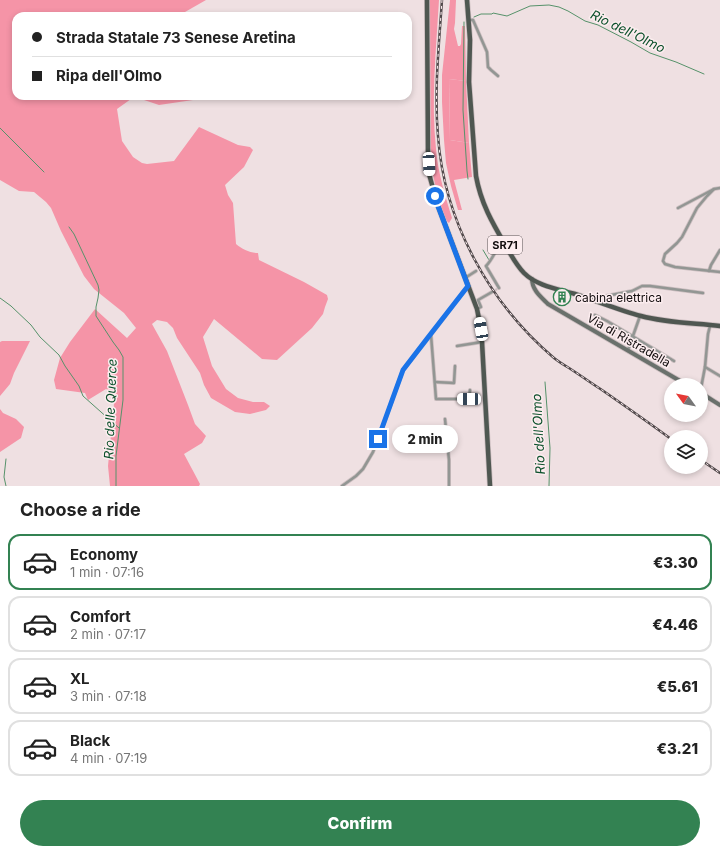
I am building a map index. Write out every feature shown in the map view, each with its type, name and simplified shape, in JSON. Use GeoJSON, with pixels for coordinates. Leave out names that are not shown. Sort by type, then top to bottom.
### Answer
{"type":"FeatureCollection","features":[{"type":"Feature","properties":{"kind":"main road"},"geometry":{"type":"LineString","coordinates":[[427,0],[429,174],[438,206],[477,309],[481,329],[490,486]]}},
{"type":"Feature","properties":{"kind":"main road","name":"SR71"},"geometry":{"type":"LineString","coordinates":[[468,0],[470,40],[469,82],[478,189],[484,207],[518,266],[525,274],[545,286],[640,316],[660,320],[720,326]]}},
{"type":"Feature","properties":{"kind":"street"},"geometry":{"type":"LineString","coordinates":[[468,20],[473,20],[487,52],[488,67],[498,76]]}},
{"type":"Feature","properties":{"kind":"street"},"geometry":{"type":"LineString","coordinates":[[678,208],[714,189],[720,188]]}},
{"type":"Feature","properties":{"kind":"street"},"geometry":{"type":"LineString","coordinates":[[714,189],[697,208],[682,237],[665,254],[663,261],[665,264],[675,267],[720,272]]}},
{"type":"Feature","properties":{"kind":"street"},"geometry":{"type":"LineString","coordinates":[[499,288],[486,266],[490,262],[502,240]]}},
{"type":"Feature","properties":{"kind":"street"},"geometry":{"type":"LineString","coordinates":[[709,271],[720,250]]}},
{"type":"Feature","properties":{"kind":"street"},"geometry":{"type":"LineString","coordinates":[[465,278],[476,271]]}},
{"type":"Feature","properties":{"kind":"street","name":"Via di Ristradella"},"geometry":{"type":"LineString","coordinates":[[532,279],[532,283],[537,293],[548,304],[675,378]]}},
{"type":"Feature","properties":{"kind":"street"},"geometry":{"type":"LineString","coordinates":[[342,486],[363,469],[373,452],[403,370],[468,286]]}},
{"type":"Feature","properties":{"kind":"street"},"geometry":{"type":"LineString","coordinates":[[599,302],[606,296],[632,291],[642,286],[702,292]]}},
{"type":"Feature","properties":{"kind":"street"},"geometry":{"type":"LineString","coordinates":[[477,309],[481,307],[478,300],[492,292]]}},
{"type":"Feature","properties":{"kind":"street"},"geometry":{"type":"LineString","coordinates":[[596,315],[674,361]]}},
{"type":"Feature","properties":{"kind":"street"},"geometry":{"type":"LineString","coordinates":[[628,350],[640,316]]}},
{"type":"Feature","properties":{"kind":"street"},"geometry":{"type":"LineString","coordinates":[[703,378],[710,325]]}},
{"type":"Feature","properties":{"kind":"street"},"geometry":{"type":"LineString","coordinates":[[431,335],[436,399],[469,399],[470,390]]}},
{"type":"Feature","properties":{"kind":"street"},"geometry":{"type":"LineString","coordinates":[[457,346],[482,342]]}},
{"type":"Feature","properties":{"kind":"street"},"geometry":{"type":"LineString","coordinates":[[435,382],[454,383],[455,366]]}},
{"type":"Feature","properties":{"kind":"street"},"geometry":{"type":"LineString","coordinates":[[705,367],[720,376]]}},
{"type":"Feature","properties":{"kind":"street"},"geometry":{"type":"LineString","coordinates":[[708,398],[720,405]]}},
{"type":"Feature","properties":{"kind":"street"},"geometry":{"type":"LineString","coordinates":[[445,419],[449,460],[449,486]]}},
{"type":"Feature","properties":{"kind":"shaded area"},"geometry":{"type":"Polygon","coordinates":[[[0,0],[206,0],[185,12],[12,12],[12,100],[130,100],[117,109],[122,141],[133,157],[142,163],[147,164],[174,161],[199,127],[238,145],[250,147],[253,150],[244,167],[225,185],[228,195],[233,203],[236,244],[241,248],[258,253],[259,260],[327,295],[328,299],[323,314],[312,328],[277,360],[262,359],[214,319],[203,337],[212,366],[226,389],[238,398],[253,402],[264,402],[270,406],[266,410],[250,414],[235,412],[211,398],[200,373],[177,338],[173,328],[167,322],[157,320],[152,324],[167,351],[195,424],[206,436],[202,443],[184,454],[200,484],[199,486],[110,486],[108,466],[115,393],[106,389],[88,400],[85,393],[56,389],[54,380],[60,358],[95,309],[127,338],[136,328],[124,313],[94,289],[84,276],[51,208],[46,202],[34,192],[19,191],[0,180],[0,0]]]}},
{"type":"Feature","properties":{"kind":"shaded area"},"geometry":{"type":"Polygon","coordinates":[[[430,0],[439,0],[434,75],[434,112],[438,167],[452,218],[449,223],[440,203],[431,159],[430,0]]]}},
{"type":"Feature","properties":{"kind":"shaded area"},"geometry":{"type":"Polygon","coordinates":[[[450,0],[456,0],[454,29],[458,46],[461,44],[462,26],[465,26],[466,81],[449,79],[450,140],[469,143],[472,177],[454,180],[462,210],[458,210],[451,186],[446,163],[444,140],[442,75],[450,0]]]}},
{"type":"Feature","properties":{"kind":"shaded area"},"geometry":{"type":"Polygon","coordinates":[[[449,79],[466,81],[469,143],[450,140],[449,79]]]}},
{"type":"Feature","properties":{"kind":"shaded area"},"geometry":{"type":"Polygon","coordinates":[[[144,100],[193,100],[159,105],[144,100]]]}},
{"type":"Feature","properties":{"kind":"shaded area"},"geometry":{"type":"Polygon","coordinates":[[[30,341],[10,384],[0,396],[0,342],[30,341]]]}},
{"type":"Feature","properties":{"kind":"shaded area"},"geometry":{"type":"Polygon","coordinates":[[[0,409],[3,413],[16,419],[24,427],[21,438],[0,452],[0,409]]]}},
{"type":"Feature","properties":{"kind":"waterway","name":"Rio dell'Olmo"},"geometry":{"type":"LineString","coordinates":[[474,17],[481,14],[493,13],[507,16],[530,6],[549,5],[559,7],[585,21],[598,25],[650,53],[704,74]]}},
{"type":"Feature","properties":{"kind":"waterway","name":"Rio dell'Olmo"},"geometry":{"type":"LineString","coordinates":[[464,22],[463,110],[468,179]]}},
{"type":"Feature","properties":{"kind":"waterway"},"geometry":{"type":"LineString","coordinates":[[0,128],[44,172]]}},
{"type":"Feature","properties":{"kind":"waterway","name":"Rio delle Querce"},"geometry":{"type":"LineString","coordinates":[[69,227],[74,234],[98,285],[99,290],[96,316],[123,357],[123,400],[116,456],[116,486]]}},
{"type":"Feature","properties":{"kind":"waterway","name":"Rio dell'Olmo"},"geometry":{"type":"LineString","coordinates":[[483,250],[489,260]]}},
{"type":"Feature","properties":{"kind":"waterway"},"geometry":{"type":"LineString","coordinates":[[0,298],[31,325],[40,337],[59,355],[79,386],[83,396],[119,428]]}},
{"type":"Feature","properties":{"kind":"waterway","name":"Rio dell'Olmo"},"geometry":{"type":"LineString","coordinates":[[545,382],[550,448],[549,486]]}},
{"type":"Feature","properties":{"kind":"waterway"},"geometry":{"type":"LineString","coordinates":[[6,459],[4,477],[6,486]]}},
{"type":"Feature","properties":{"kind":"tunnel"},"geometry":{"type":"LineString","coordinates":[[492,292],[499,288]]}},
{"type":"Feature","properties":{"kind":"railway"},"geometry":{"type":"LineString","coordinates":[[442,0],[438,51],[438,136],[442,168],[450,199],[460,229],[474,258],[490,286],[509,312],[554,358],[664,434]]}},
{"type":"Feature","properties":{"kind":"railway"},"geometry":{"type":"LineString","coordinates":[[708,465],[720,473]]}},
{"type":"Feature","properties":{"kind":"place","name":"cabina elettrica"},"geometry":{"type":"Point","coordinates":[562,297]}},
{"type":"Feature","properties":{"kind":"route"},"geometry":{"type":"LineString","coordinates":[[378,439],[403,370],[468,286],[435,196]]}}]}
